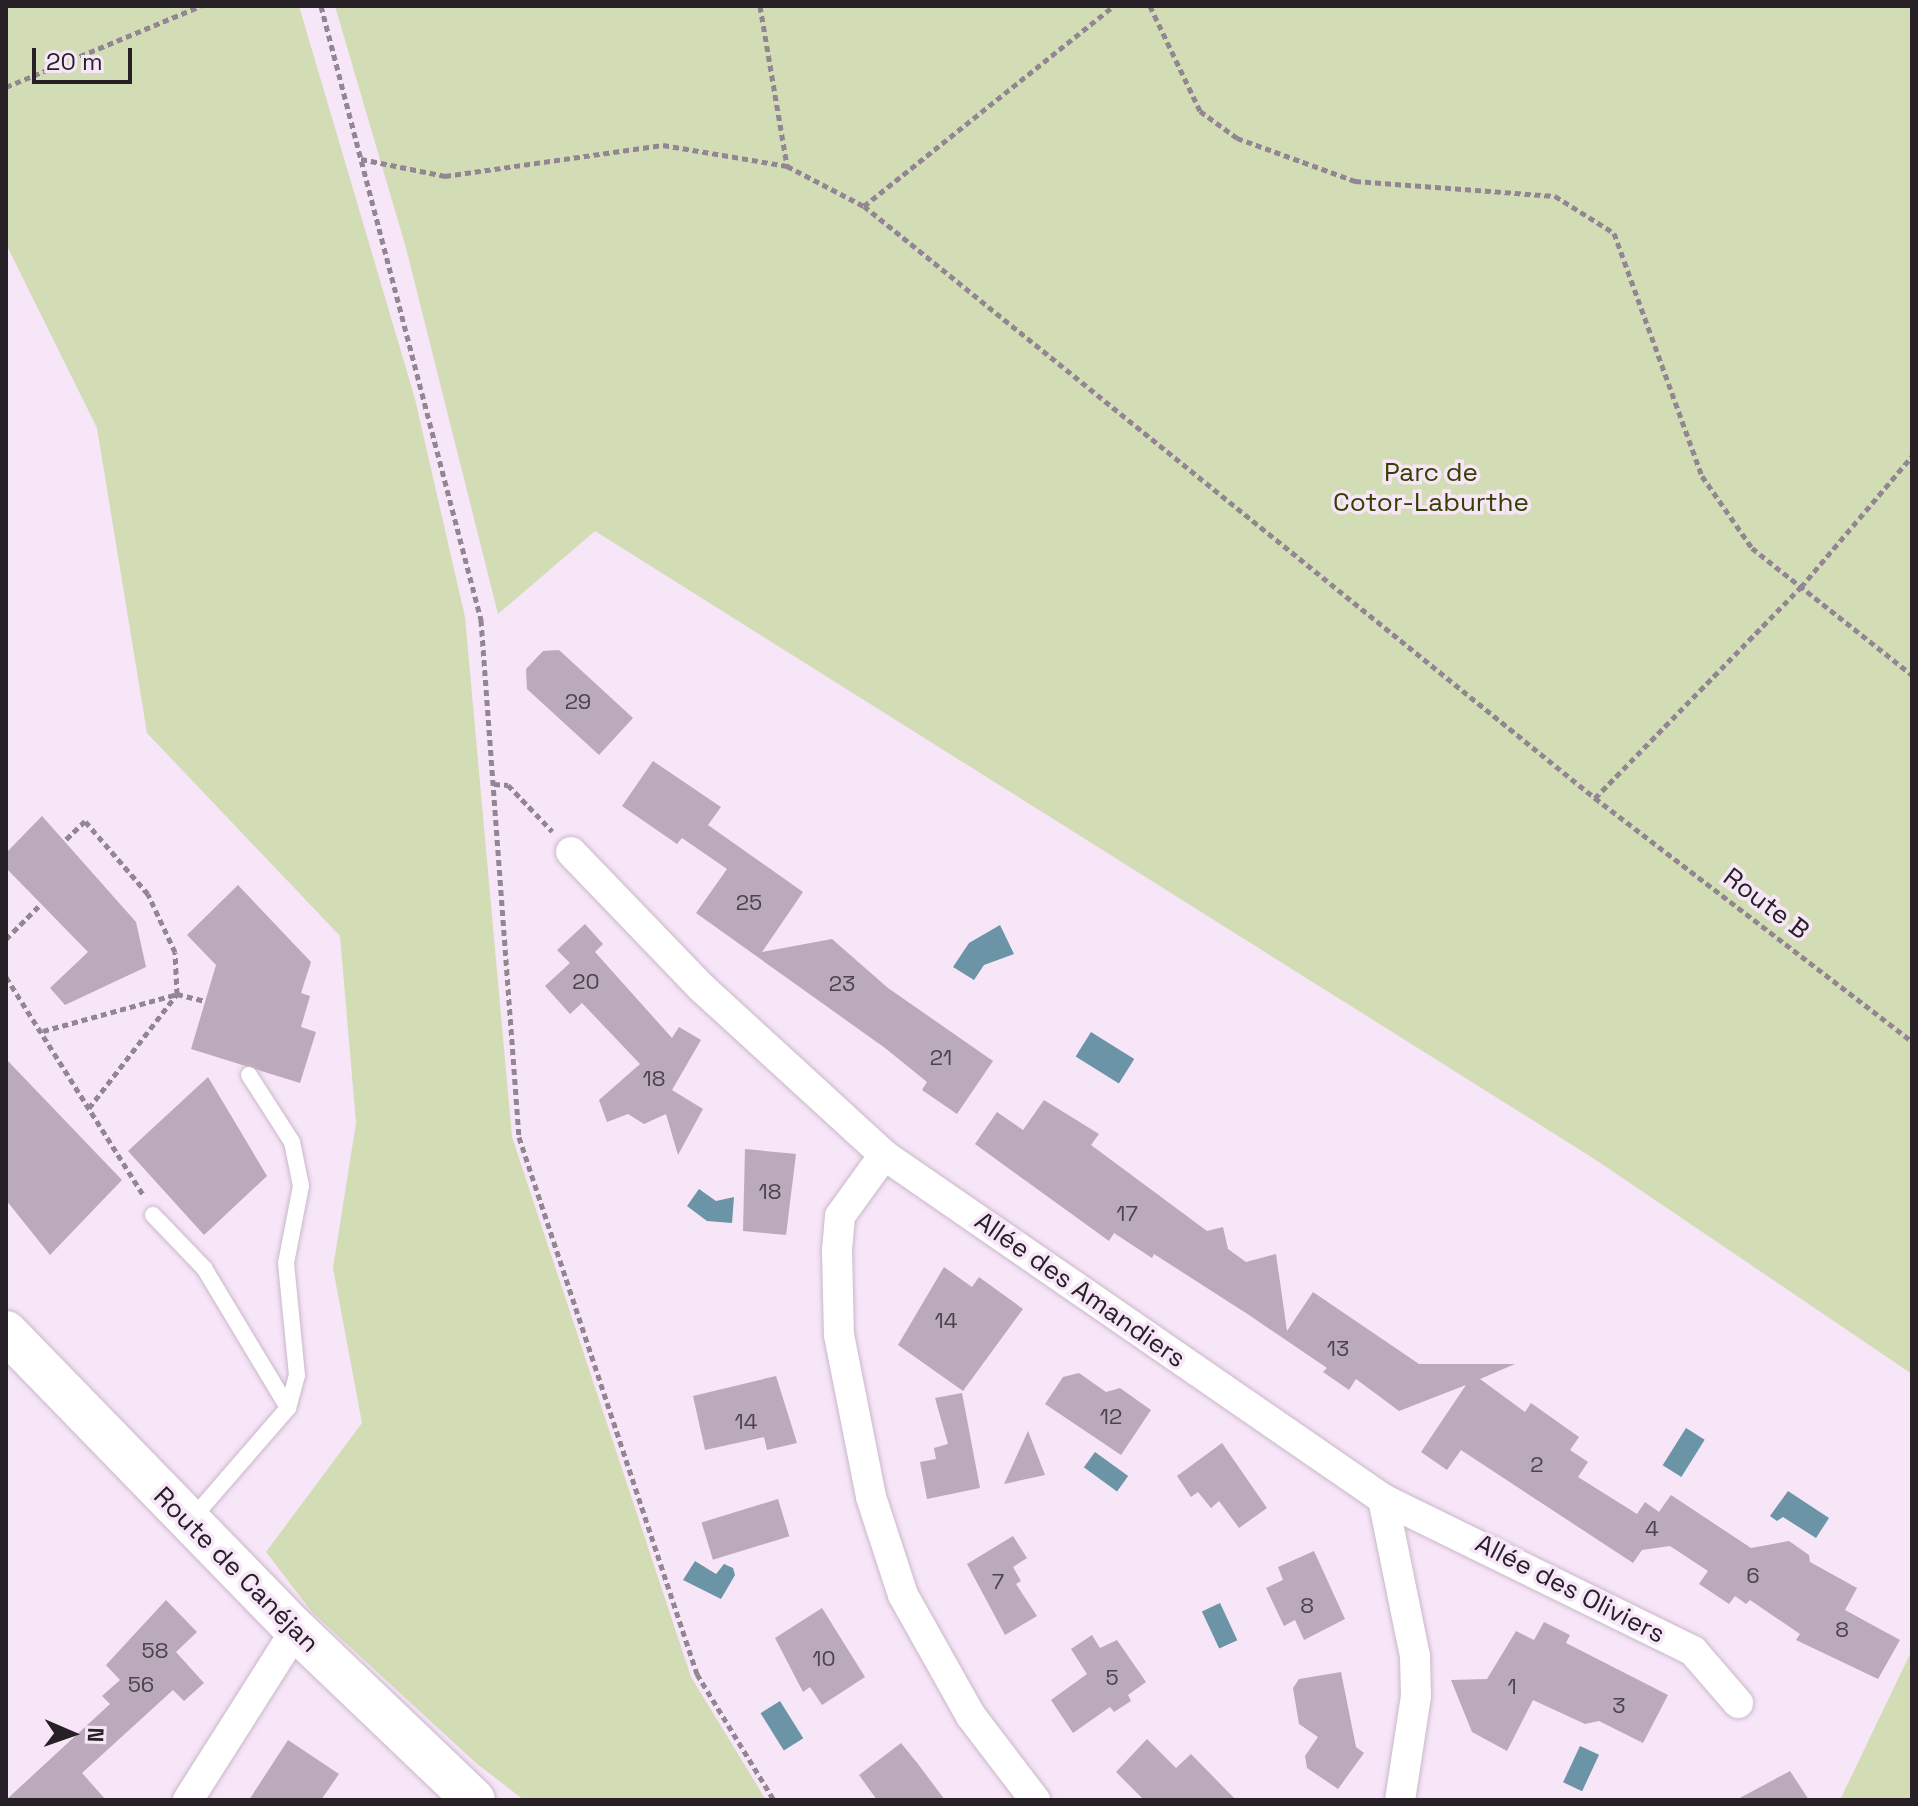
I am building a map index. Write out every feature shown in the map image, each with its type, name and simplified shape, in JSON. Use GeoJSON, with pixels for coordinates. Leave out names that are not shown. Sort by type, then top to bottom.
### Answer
{"type":"FeatureCollection","features":[{"type":"Feature","properties":{"kind":"street","name":"Allée des Amandiers"},"geometry":{"type":"LineString","coordinates":[[571,852],[702,988],[884,1155],[1383,1499]]}},
{"type":"Feature","properties":{"kind":"street"},"geometry":{"type":"LineString","coordinates":[[884,1155],[840,1216],[837,1250],[839,1335],[871,1497],[903,1595],[971,1716],[1035,1800]]}},
{"type":"Feature","properties":{"kind":"street","name":"Route de Canéjan"},"geometry":{"type":"LineString","coordinates":[[6,1332],[296,1630],[474,1800]]}},
{"type":"Feature","properties":{"kind":"street"},"geometry":{"type":"LineString","coordinates":[[1383,1499],[1415,1656],[1416,1696],[1400,1800]]}},
{"type":"Feature","properties":{"kind":"street","name":"Allée des Oliviers"},"geometry":{"type":"LineString","coordinates":[[1383,1499],[1693,1651],[1738,1703]]}},
{"type":"Feature","properties":{"kind":"street"},"geometry":{"type":"LineString","coordinates":[[188,1800],[296,1630]]}},
{"type":"Feature","properties":{"kind":"lane"},"geometry":{"type":"LineString","coordinates":[[189,1522],[288,1408],[297,1375],[286,1263],[301,1186],[292,1142],[249,1075]]}},
{"type":"Feature","properties":{"kind":"lane"},"geometry":{"type":"LineString","coordinates":[[153,1215],[204,1268],[288,1408]]}},
{"type":"Feature","properties":{"kind":"path"},"geometry":{"type":"LineString","coordinates":[[6,87],[201,6]]}},
{"type":"Feature","properties":{"kind":"path"},"geometry":{"type":"LineString","coordinates":[[321,6],[481,620],[519,1137],[697,1674],[774,1800]]}},
{"type":"Feature","properties":{"kind":"path"},"geometry":{"type":"LineString","coordinates":[[760,6],[787,166]]}},
{"type":"Feature","properties":{"kind":"path"},"geometry":{"type":"LineString","coordinates":[[864,206],[1114,6]]}},
{"type":"Feature","properties":{"kind":"path"},"geometry":{"type":"LineString","coordinates":[[1150,6],[1200,111],[1237,138],[1355,181],[1555,196],[1614,233],[1702,476],[1752,548],[1912,675]]}},
{"type":"Feature","properties":{"kind":"path","name":"Route B"},"geometry":{"type":"LineString","coordinates":[[361,159],[445,176],[663,145],[787,166],[864,206],[1595,798],[1912,1041]]}},
{"type":"Feature","properties":{"kind":"path"},"geometry":{"type":"LineString","coordinates":[[1595,798],[1801,587],[1912,456]]}},
{"type":"Feature","properties":{"kind":"path"},"geometry":{"type":"LineString","coordinates":[[493,784],[508,785],[571,852]]}},
{"type":"Feature","properties":{"kind":"path"},"geometry":{"type":"LineString","coordinates":[[64,841],[85,821],[148,894],[175,952],[177,994],[89,1108]]}},
{"type":"Feature","properties":{"kind":"path"},"geometry":{"type":"LineString","coordinates":[[6,939],[41,904]]}},
{"type":"Feature","properties":{"kind":"path"},"geometry":{"type":"LineString","coordinates":[[6,977],[133,1173],[153,1215]]}},
{"type":"Feature","properties":{"kind":"path"},"geometry":{"type":"LineString","coordinates":[[43,1031],[177,994],[205,1001]]}},
{"type":"Feature","properties":{"kind":"green space"},"geometry":{"type":"Polygon","coordinates":[[[6,6],[299,6],[415,399],[465,617],[512,1137],[691,1677],[766,1800],[524,1800],[476,1763],[312,1612],[266,1552],[362,1423],[333,1268],[356,1123],[340,936],[147,733],[97,428],[6,244],[6,6]]]}},
{"type":"Feature","properties":{"kind":"green space","name":"Parc de Cotor-Laburthe"},"geometry":{"type":"Polygon","coordinates":[[[335,6],[1912,6],[1912,1374],[1596,1160],[595,531],[498,614],[406,248],[335,6]]]}},
{"type":"Feature","properties":{"kind":"green space"},"geometry":{"type":"Polygon","coordinates":[[[1912,1650],[1912,1800],[1840,1800],[1912,1650]]]}},
{"type":"Feature","properties":{"kind":"water"},"geometry":{"type":"Polygon","coordinates":[[[1000,925],[1014,954],[984,965],[974,980],[953,967],[969,943],[1000,925]]]}},
{"type":"Feature","properties":{"kind":"water"},"geometry":{"type":"Polygon","coordinates":[[[1091,1032],[1134,1059],[1119,1084],[1076,1057],[1091,1032]]]}},
{"type":"Feature","properties":{"kind":"water"},"geometry":{"type":"Polygon","coordinates":[[[699,1189],[716,1201],[734,1197],[732,1223],[707,1221],[687,1206],[699,1189]]]}},
{"type":"Feature","properties":{"kind":"water"},"geometry":{"type":"Polygon","coordinates":[[[1686,1428],[1705,1440],[1681,1477],[1663,1465],[1686,1428]]]}},
{"type":"Feature","properties":{"kind":"water"},"geometry":{"type":"Polygon","coordinates":[[[1095,1452],[1128,1476],[1117,1491],[1084,1467],[1095,1452]]]}},
{"type":"Feature","properties":{"kind":"water"},"geometry":{"type":"Polygon","coordinates":[[[1788,1491],[1829,1518],[1816,1538],[1783,1517],[1777,1521],[1770,1516],[1788,1491]]]}},
{"type":"Feature","properties":{"kind":"water"},"geometry":{"type":"Polygon","coordinates":[[[695,1561],[716,1574],[724,1564],[733,1568],[735,1575],[721,1599],[683,1580],[695,1561]]]}},
{"type":"Feature","properties":{"kind":"water"},"geometry":{"type":"Polygon","coordinates":[[[1220,1603],[1237,1640],[1219,1649],[1202,1611],[1220,1603]]]}},
{"type":"Feature","properties":{"kind":"water"},"geometry":{"type":"Polygon","coordinates":[[[780,1701],[803,1738],[784,1751],[760,1713],[780,1701]]]}},
{"type":"Feature","properties":{"kind":"water"},"geometry":{"type":"Polygon","coordinates":[[[1580,1746],[1599,1755],[1582,1791],[1563,1782],[1580,1746]]]}},
{"type":"Feature","properties":{"kind":"building"},"geometry":{"type":"Polygon","coordinates":[[[559,650],[633,718],[599,755],[527,689],[526,669],[543,651],[559,650]]]}},
{"type":"Feature","properties":{"kind":"building"},"geometry":{"type":"Polygon","coordinates":[[[653,761],[721,807],[708,825],[803,892],[762,952],[832,939],[888,988],[993,1061],[957,1114],[922,1090],[927,1082],[885,1048],[696,913],[727,869],[682,838],[677,844],[622,806],[653,761]]]}},
{"type":"Feature","properties":{"kind":"building"},"geometry":{"type":"Polygon","coordinates":[[[42,816],[136,922],[146,967],[65,1005],[50,988],[88,952],[6,868],[6,853],[42,816]]]}},
{"type":"Feature","properties":{"kind":"building"},"geometry":{"type":"Polygon","coordinates":[[[238,885],[311,962],[301,993],[310,996],[301,1027],[316,1032],[300,1083],[191,1049],[216,965],[187,935],[238,885]]]}},
{"type":"Feature","properties":{"kind":"building"},"geometry":{"type":"Polygon","coordinates":[[[585,924],[603,944],[595,952],[672,1038],[679,1027],[701,1040],[672,1090],[703,1109],[678,1155],[666,1114],[644,1124],[628,1114],[607,1122],[599,1100],[640,1064],[582,1003],[570,1014],[545,986],[570,963],[557,950],[585,924]]]}},
{"type":"Feature","properties":{"kind":"building"},"geometry":{"type":"Polygon","coordinates":[[[6,1059],[122,1180],[50,1255],[6,1200],[6,1059]]]}},
{"type":"Feature","properties":{"kind":"building"},"geometry":{"type":"Polygon","coordinates":[[[208,1077],[267,1176],[204,1235],[128,1151],[208,1077]]]}},
{"type":"Feature","properties":{"kind":"building"},"geometry":{"type":"Polygon","coordinates":[[[1044,1100],[1099,1134],[1091,1145],[1207,1231],[1223,1227],[1228,1249],[1246,1262],[1276,1254],[1287,1331],[1313,1292],[1419,1364],[1515,1364],[1480,1379],[1525,1412],[1531,1403],[1579,1437],[1570,1450],[1588,1462],[1578,1477],[1637,1514],[1645,1502],[1659,1512],[1671,1495],[1751,1548],[1789,1541],[1809,1555],[1810,1562],[1857,1588],[1845,1610],[1900,1640],[1878,1679],[1796,1640],[1800,1634],[1750,1600],[1746,1604],[1735,1596],[1729,1604],[1699,1584],[1708,1571],[1670,1546],[1642,1550],[1633,1563],[1461,1450],[1447,1470],[1421,1452],[1466,1385],[1399,1411],[1356,1379],[1349,1390],[1323,1372],[1327,1368],[1249,1315],[1154,1254],[1152,1258],[1114,1233],[1109,1241],[975,1144],[997,1112],[1023,1130],[1044,1100]]]}},
{"type":"Feature","properties":{"kind":"building"},"geometry":{"type":"Polygon","coordinates":[[[745,1149],[796,1154],[786,1235],[743,1231],[745,1149]]]}},
{"type":"Feature","properties":{"kind":"building"},"geometry":{"type":"Polygon","coordinates":[[[944,1267],[972,1287],[979,1277],[1023,1309],[963,1391],[898,1345],[944,1267]]]}},
{"type":"Feature","properties":{"kind":"building"},"geometry":{"type":"Polygon","coordinates":[[[1079,1373],[1106,1392],[1120,1388],[1151,1410],[1121,1455],[1045,1404],[1063,1377],[1079,1373]]]}},
{"type":"Feature","properties":{"kind":"building"},"geometry":{"type":"Polygon","coordinates":[[[776,1376],[797,1443],[767,1450],[764,1437],[705,1450],[693,1396],[776,1376]]]}},
{"type":"Feature","properties":{"kind":"building"},"geometry":{"type":"Polygon","coordinates":[[[962,1393],[980,1488],[927,1499],[920,1462],[936,1459],[934,1448],[948,1444],[935,1398],[962,1393]]]}},
{"type":"Feature","properties":{"kind":"building"},"geometry":{"type":"Polygon","coordinates":[[[1028,1431],[1045,1475],[1004,1484],[1028,1431]]]}},
{"type":"Feature","properties":{"kind":"building"},"geometry":{"type":"Polygon","coordinates":[[[1222,1443],[1267,1508],[1239,1528],[1219,1501],[1211,1508],[1198,1492],[1191,1497],[1177,1476],[1222,1443]]]}},
{"type":"Feature","properties":{"kind":"building"},"geometry":{"type":"Polygon","coordinates":[[[778,1499],[789,1536],[713,1560],[701,1522],[778,1499]]]}},
{"type":"Feature","properties":{"kind":"building"},"geometry":{"type":"Polygon","coordinates":[[[1013,1536],[1027,1558],[1013,1567],[1021,1581],[1016,1584],[1037,1616],[1005,1635],[967,1564],[1013,1536]]]}},
{"type":"Feature","properties":{"kind":"building"},"geometry":{"type":"Polygon","coordinates":[[[1314,1551],[1345,1619],[1304,1640],[1295,1620],[1284,1626],[1266,1588],[1283,1580],[1278,1567],[1314,1551]]]}},
{"type":"Feature","properties":{"kind":"building"},"geometry":{"type":"Polygon","coordinates":[[[166,1600],[197,1632],[176,1652],[204,1683],[184,1701],[173,1690],[82,1773],[106,1800],[6,1800],[110,1704],[102,1696],[120,1680],[106,1665],[166,1600]]]}},
{"type":"Feature","properties":{"kind":"building"},"geometry":{"type":"Polygon","coordinates":[[[822,1608],[865,1677],[822,1705],[810,1687],[803,1692],[775,1638],[822,1608]]]}},
{"type":"Feature","properties":{"kind":"building"},"geometry":{"type":"Polygon","coordinates":[[[1544,1622],[1570,1635],[1566,1643],[1668,1695],[1643,1743],[1599,1721],[1585,1724],[1533,1700],[1507,1751],[1472,1732],[1451,1680],[1487,1679],[1516,1631],[1534,1640],[1544,1622]]]}},
{"type":"Feature","properties":{"kind":"building"},"geometry":{"type":"Polygon","coordinates":[[[1092,1635],[1100,1648],[1117,1640],[1146,1682],[1128,1695],[1131,1701],[1114,1712],[1110,1707],[1073,1733],[1051,1700],[1087,1674],[1071,1649],[1092,1635]]]}},
{"type":"Feature","properties":{"kind":"building"},"geometry":{"type":"Polygon","coordinates":[[[1341,1672],[1356,1747],[1364,1753],[1338,1789],[1307,1768],[1305,1756],[1318,1737],[1299,1724],[1293,1688],[1299,1679],[1341,1672]]]}},
{"type":"Feature","properties":{"kind":"building"},"geometry":{"type":"Polygon","coordinates":[[[1147,1739],[1176,1768],[1191,1754],[1236,1800],[1144,1800],[1116,1772],[1147,1739]]]}},
{"type":"Feature","properties":{"kind":"building"},"geometry":{"type":"Polygon","coordinates":[[[288,1740],[339,1774],[321,1800],[249,1800],[288,1740]]]}},
{"type":"Feature","properties":{"kind":"building"},"geometry":{"type":"Polygon","coordinates":[[[901,1743],[945,1800],[877,1800],[859,1775],[901,1743]]]}},
{"type":"Feature","properties":{"kind":"building"},"geometry":{"type":"Polygon","coordinates":[[[1790,1771],[1809,1800],[1736,1800],[1790,1771]]]}}]}
